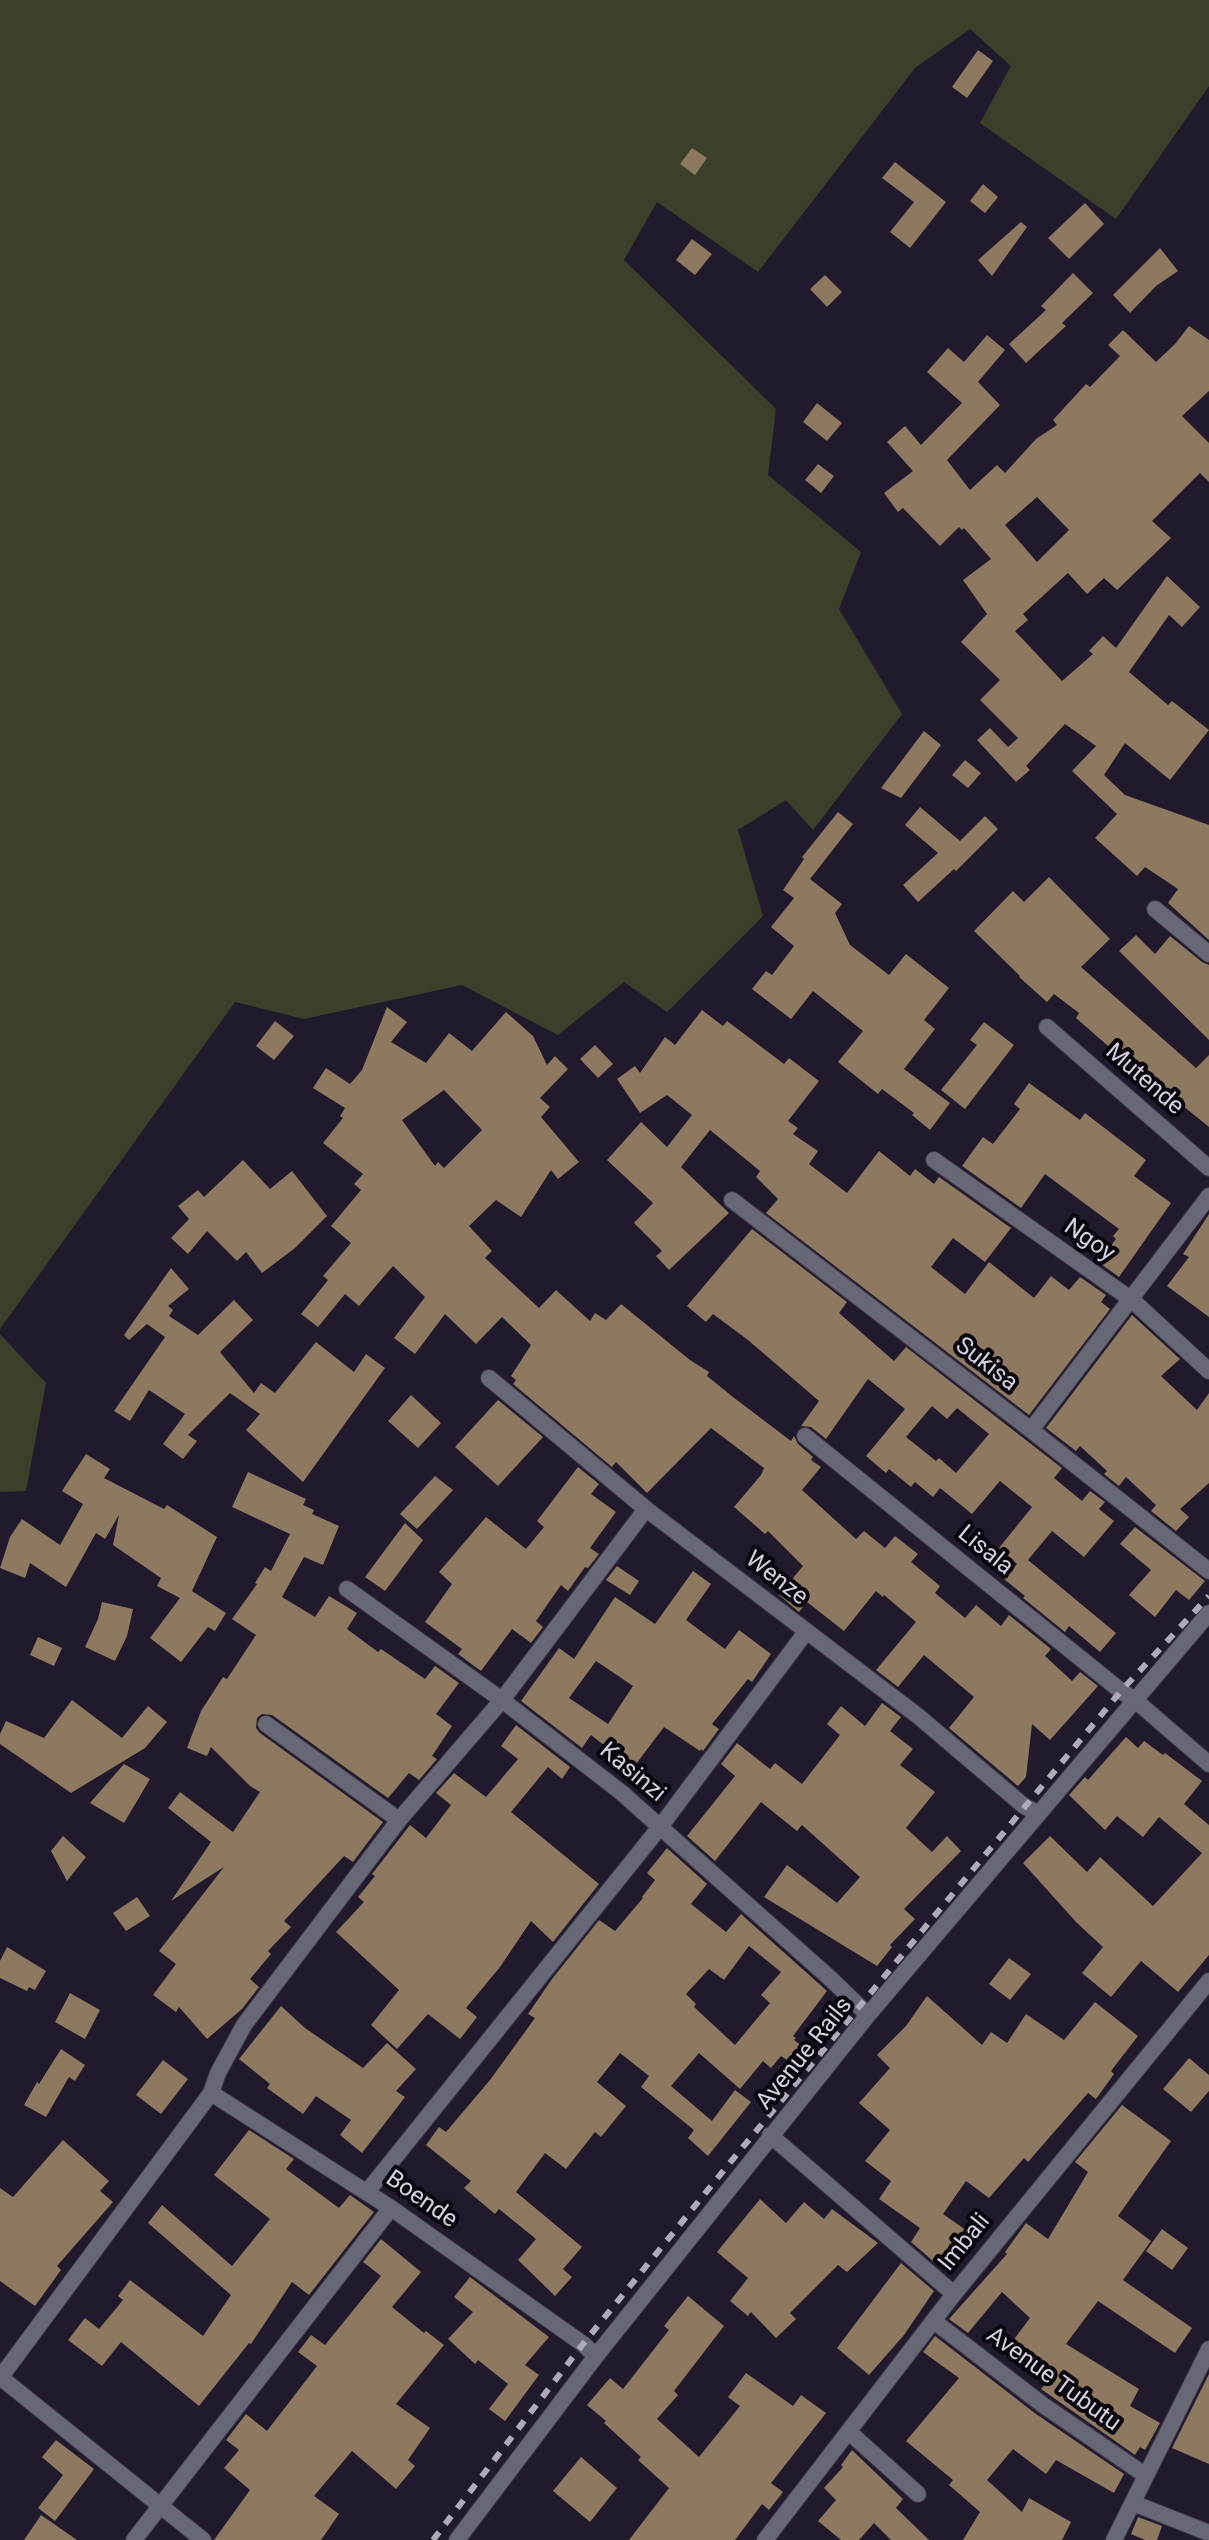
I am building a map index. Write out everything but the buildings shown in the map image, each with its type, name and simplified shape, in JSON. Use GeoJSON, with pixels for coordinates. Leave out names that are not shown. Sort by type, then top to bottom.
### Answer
{"type":"FeatureCollection","features":[{"type":"Feature","properties":{"kind":"street"},"geometry":{"type":"LineString","coordinates":[[1155,909],[1209,954]]}},
{"type":"Feature","properties":{"kind":"street","name":"Mutende"},"geometry":{"type":"LineString","coordinates":[[1047,1027],[1209,1168]]}},
{"type":"Feature","properties":{"kind":"street","name":"Ngoy"},"geometry":{"type":"LineString","coordinates":[[934,1160],[1132,1300],[1209,1371]]}},
{"type":"Feature","properties":{"kind":"street"},"geometry":{"type":"LineString","coordinates":[[1031,1430],[1209,1196]]}},
{"type":"Feature","properties":{"kind":"street","name":"Sukisa"},"geometry":{"type":"LineString","coordinates":[[732,1200],[1209,1571]]}},
{"type":"Feature","properties":{"kind":"street","name":"Wenze"},"geometry":{"type":"LineString","coordinates":[[489,1378],[646,1509],[918,1716],[1024,1806],[1037,1813]]}},
{"type":"Feature","properties":{"kind":"street","name":"Lisala"},"geometry":{"type":"LineString","coordinates":[[805,1436],[1136,1701],[1209,1764]]}},
{"type":"Feature","properties":{"kind":"street"},"geometry":{"type":"LineString","coordinates":[[203,2540],[5,2381],[3,2374],[211,2093],[218,2073],[244,2025],[399,1820],[502,1700],[646,1509]]}},
{"type":"Feature","properties":{"kind":"street","name":"Kasinzi"},"geometry":{"type":"LineString","coordinates":[[347,1589],[502,1700],[622,1793],[868,2015]]}},
{"type":"Feature","properties":{"kind":"street","name":"Avenue Rails"},"geometry":{"type":"LineString","coordinates":[[457,2540],[596,2356],[770,2135],[1037,1813],[1209,1613]]}},
{"type":"Feature","properties":{"kind":"street"},"geometry":{"type":"LineString","coordinates":[[367,2192],[660,1827],[806,1632]]}},
{"type":"Feature","properties":{"kind":"street"},"geometry":{"type":"LineString","coordinates":[[266,1724],[399,1820]]}},
{"type":"Feature","properties":{"kind":"street","name":"Imbali"},"geometry":{"type":"LineString","coordinates":[[765,2540],[954,2294],[1209,1981]]}},
{"type":"Feature","properties":{"kind":"street","name":"Boende"},"geometry":{"type":"LineString","coordinates":[[211,2093],[391,2208],[596,2356]]}},
{"type":"Feature","properties":{"kind":"street"},"geometry":{"type":"LineString","coordinates":[[770,2135],[954,2294]]}},
{"type":"Feature","properties":{"kind":"street"},"geometry":{"type":"LineString","coordinates":[[134,2540],[391,2208]]}},
{"type":"Feature","properties":{"kind":"street","name":"Avenue Tubutu"},"geometry":{"type":"LineString","coordinates":[[935,2322],[1043,2405],[1145,2475]]}},
{"type":"Feature","properties":{"kind":"street"},"geometry":{"type":"LineString","coordinates":[[1114,2540],[1209,2349]]}},
{"type":"Feature","properties":{"kind":"street"},"geometry":{"type":"LineString","coordinates":[[849,2432],[918,2494]]}},
{"type":"Feature","properties":{"kind":"street"},"geometry":{"type":"LineString","coordinates":[[1133,2503],[1209,2533]]}},
{"type":"Feature","properties":{"kind":"green space"},"geometry":{"type":"Polygon","coordinates":[[[0,0],[1209,0],[1209,86],[1116,219],[980,123],[1011,66],[970,29],[915,68],[758,272],[657,202],[624,260],[776,409],[768,475],[861,552],[839,609],[902,714],[813,830],[786,800],[738,830],[763,916],[667,1012],[624,982],[558,1035],[462,985],[304,1019],[235,1002],[0,1329],[0,0]]]}},
{"type":"Feature","properties":{"kind":"green space"},"geometry":{"type":"Polygon","coordinates":[[[0,1334],[46,1383],[26,1491],[0,1492],[0,1334]]]}},
{"type":"Feature","properties":{"kind":"railway"},"geometry":{"type":"LineString","coordinates":[[433,2540],[583,2344],[733,2159],[1121,1691],[1209,1596]]}}]}
